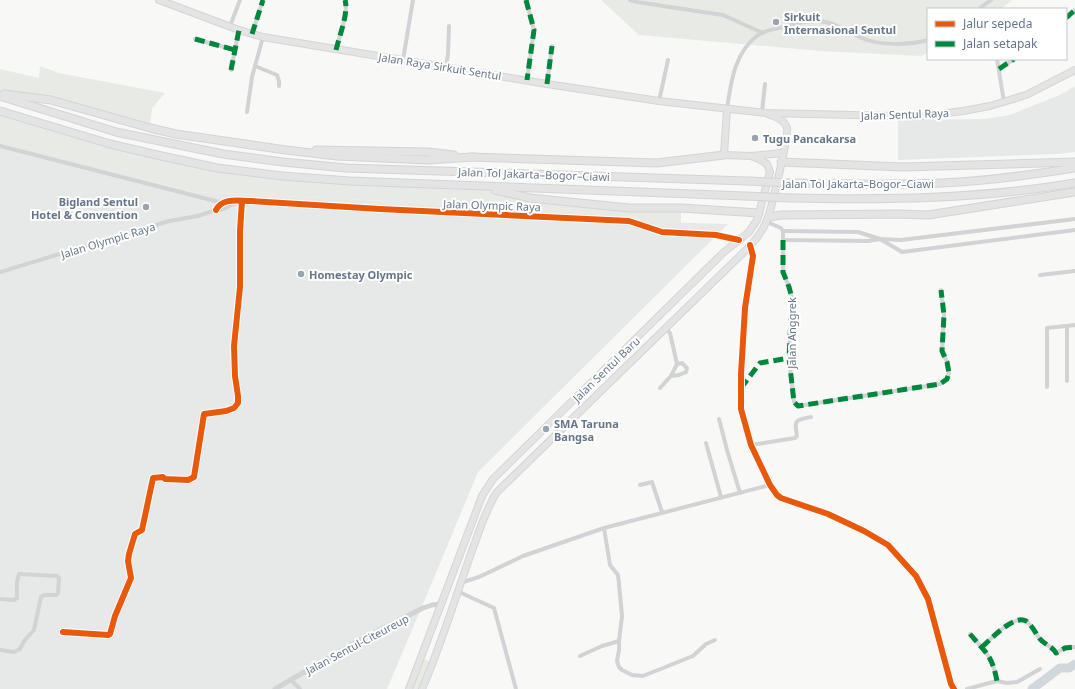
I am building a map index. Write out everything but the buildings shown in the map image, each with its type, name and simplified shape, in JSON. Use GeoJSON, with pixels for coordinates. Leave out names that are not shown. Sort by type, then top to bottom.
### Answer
{"type":"FeatureCollection","features":[{"type":"Feature","properties":{"kind":"highway"},"geometry":{"type":"LineString","coordinates":[[0,95],[51,100],[176,134],[286,150],[428,152],[473,158],[657,163],[724,155]]}},
{"type":"Feature","properties":{"kind":"highway","name":"Jalan Tol Jakarta–Bogor–Ciawi"},"geometry":{"type":"LineString","coordinates":[[0,95],[116,132],[223,154],[346,168],[792,183],[864,184],[944,183],[1023,176],[1075,168]]}},
{"type":"Feature","properties":{"kind":"highway","name":"Jalan Tol Jakarta–Bogor–Ciawi"},"geometry":{"type":"LineString","coordinates":[[0,111],[110,144],[217,168],[282,176],[350,181],[866,200],[932,198],[1031,190],[1075,183]]}},
{"type":"Feature","properties":{"kind":"highway"},"geometry":{"type":"LineString","coordinates":[[781,162],[903,167],[1075,162]]}},
{"type":"Feature","properties":{"kind":"highway"},"geometry":{"type":"LineString","coordinates":[[477,186],[530,198],[630,208],[681,208],[759,213]]}},
{"type":"Feature","properties":{"kind":"highway"},"geometry":{"type":"LineString","coordinates":[[768,219],[782,215],[928,215],[1075,192]]}},
{"type":"Feature","properties":{"kind":"main road","name":"Jalan Raya Sirkuit Sentul"},"geometry":{"type":"LineString","coordinates":[[159,0],[174,3],[240,30],[263,37],[336,50],[446,66],[547,84],[659,101],[727,109]]}},
{"type":"Feature","properties":{"kind":"main road","name":"Jalan Sentul Raya"},"geometry":{"type":"LineString","coordinates":[[727,109],[764,113],[924,116],[963,111],[1004,102],[1026,95],[1075,70]]}},
{"type":"Feature","properties":{"kind":"main road"},"geometry":{"type":"LineString","coordinates":[[727,109],[724,155],[751,156],[783,152]]}},
{"type":"Feature","properties":{"kind":"main road","name":"Jalan Sentul Baru"},"geometry":{"type":"LineString","coordinates":[[422,689],[433,663],[457,591],[484,519],[497,492],[750,245],[768,219],[787,128],[783,121],[764,113]]}},
{"type":"Feature","properties":{"kind":"main road","name":"Jalan Sentul Baru"},"geometry":{"type":"LineString","coordinates":[[409,689],[482,496],[493,479],[724,252],[749,232],[757,220],[770,172],[767,164],[751,156]]}},
{"type":"Feature","properties":{"kind":"main road"},"geometry":{"type":"LineString","coordinates":[[420,657],[433,663]]}},
{"type":"Feature","properties":{"kind":"main road"},"geometry":{"type":"LineString","coordinates":[[415,670],[428,676]]}},
{"type":"Feature","properties":{"kind":"street"},"geometry":{"type":"LineString","coordinates":[[230,26],[240,0]]}},
{"type":"Feature","properties":{"kind":"street"},"geometry":{"type":"LineString","coordinates":[[252,34],[264,0]]}},
{"type":"Feature","properties":{"kind":"street"},"geometry":{"type":"LineString","coordinates":[[336,50],[345,15],[345,0]]}},
{"type":"Feature","properties":{"kind":"street"},"geometry":{"type":"LineString","coordinates":[[403,60],[413,0]]}},
{"type":"Feature","properties":{"kind":"street"},"geometry":{"type":"LineString","coordinates":[[526,0],[534,30],[527,80]]}},
{"type":"Feature","properties":{"kind":"street"},"geometry":{"type":"LineString","coordinates":[[630,0],[723,15],[763,33]]}},
{"type":"Feature","properties":{"kind":"street"},"geometry":{"type":"LineString","coordinates":[[980,8],[991,0]]}},
{"type":"Feature","properties":{"kind":"street"},"geometry":{"type":"LineString","coordinates":[[1067,17],[1075,10]]}},
{"type":"Feature","properties":{"kind":"street"},"geometry":{"type":"LineString","coordinates":[[727,109],[734,68],[749,44],[763,33],[796,23],[813,20],[827,22],[862,38],[877,42],[891,43],[927,40]]}},
{"type":"Feature","properties":{"kind":"street"},"geometry":{"type":"LineString","coordinates":[[446,66],[449,26]]}},
{"type":"Feature","properties":{"kind":"street"},"geometry":{"type":"LineString","coordinates":[[231,70],[240,30]]}},
{"type":"Feature","properties":{"kind":"street"},"geometry":{"type":"LineString","coordinates":[[246,112],[255,66],[263,37]]}},
{"type":"Feature","properties":{"kind":"street"},"geometry":{"type":"LineString","coordinates":[[195,39],[235,50]]}},
{"type":"Feature","properties":{"kind":"street"},"geometry":{"type":"LineString","coordinates":[[547,84],[552,46]]}},
{"type":"Feature","properties":{"kind":"street"},"geometry":{"type":"LineString","coordinates":[[659,101],[668,60]]}},
{"type":"Feature","properties":{"kind":"street"},"geometry":{"type":"LineString","coordinates":[[997,60],[1004,102]]}},
{"type":"Feature","properties":{"kind":"street"},"geometry":{"type":"LineString","coordinates":[[999,69],[1012,60]]}},
{"type":"Feature","properties":{"kind":"street"},"geometry":{"type":"LineString","coordinates":[[255,66],[276,75],[279,81],[279,86]]}},
{"type":"Feature","properties":{"kind":"street"},"geometry":{"type":"LineString","coordinates":[[764,113],[765,84]]}},
{"type":"Feature","properties":{"kind":"street","name":"Jalan Olympic Raya"},"geometry":{"type":"LineString","coordinates":[[0,146],[223,203],[232,200],[465,214],[629,221],[662,232],[716,235],[739,240]]}},
{"type":"Feature","properties":{"kind":"street"},"geometry":{"type":"LineString","coordinates":[[63,632],[110,634],[115,616],[131,578],[128,561],[129,554],[135,534],[142,530],[153,478],[163,476],[165,479],[188,480],[194,477],[204,414],[230,410],[238,403],[234,346],[240,287],[240,201]]}},
{"type":"Feature","properties":{"kind":"street","name":"Jalan Olympic Raya"},"geometry":{"type":"LineString","coordinates":[[0,272],[162,223],[221,210],[240,201]]}},
{"type":"Feature","properties":{"kind":"street"},"geometry":{"type":"LineString","coordinates":[[216,210],[218,206],[223,203]]}},
{"type":"Feature","properties":{"kind":"street"},"geometry":{"type":"LineString","coordinates":[[783,240],[908,240],[1075,218]]}},
{"type":"Feature","properties":{"kind":"street"},"geometry":{"type":"LineString","coordinates":[[768,219],[783,231],[858,232],[880,239],[902,252],[1075,230]]}},
{"type":"Feature","properties":{"kind":"street","name":"Jalan Anggrek"},"geometry":{"type":"LineString","coordinates":[[783,231],[783,272],[792,298],[789,358],[794,402],[798,406],[945,382],[949,368],[941,349],[944,315],[941,290]]}},
{"type":"Feature","properties":{"kind":"street"},"geometry":{"type":"LineString","coordinates":[[750,245],[753,256],[745,308],[740,388],[741,409],[751,445],[770,485],[777,495],[781,498],[828,514],[882,541],[908,566],[916,576],[928,599],[951,684],[954,689]]}},
{"type":"Feature","properties":{"kind":"street"},"geometry":{"type":"LineString","coordinates":[[1040,275],[1075,271]]}},
{"type":"Feature","properties":{"kind":"street"},"geometry":{"type":"LineString","coordinates":[[1047,388],[1047,328],[1075,325]]}},
{"type":"Feature","properties":{"kind":"street"},"geometry":{"type":"LineString","coordinates":[[1067,326],[1067,380]]}},
{"type":"Feature","properties":{"kind":"street"},"geometry":{"type":"LineString","coordinates":[[660,388],[671,376],[677,364],[670,333],[664,328]]}},
{"type":"Feature","properties":{"kind":"street"},"geometry":{"type":"LineString","coordinates":[[671,376],[686,372],[687,368],[685,365],[682,363],[677,364]]}},
{"type":"Feature","properties":{"kind":"street"},"geometry":{"type":"LineString","coordinates":[[751,445],[795,438],[797,436],[795,426],[796,422],[798,420],[811,417]]}},
{"type":"Feature","properties":{"kind":"street"},"geometry":{"type":"LineString","coordinates":[[720,420],[740,493]]}},
{"type":"Feature","properties":{"kind":"street"},"geometry":{"type":"LineString","coordinates":[[706,443],[721,497]]}},
{"type":"Feature","properties":{"kind":"street"},"geometry":{"type":"LineString","coordinates":[[640,485],[652,482],[662,512]]}},
{"type":"Feature","properties":{"kind":"street"},"geometry":{"type":"LineString","coordinates":[[460,584],[479,577],[523,556],[604,528],[770,485]]}},
{"type":"Feature","properties":{"kind":"street"},"geometry":{"type":"LineString","coordinates":[[604,528],[610,565],[618,577],[622,616],[619,641],[620,650],[617,664],[622,670],[638,676],[651,673],[693,656],[706,644],[714,640]]}},
{"type":"Feature","properties":{"kind":"street"},"geometry":{"type":"LineString","coordinates":[[0,599],[14,600],[17,598],[17,582],[19,574],[56,576],[59,578],[59,592],[56,595],[44,594],[41,596],[34,630],[24,641],[18,651],[12,652],[0,650]]}},
{"type":"Feature","properties":{"kind":"street"},"geometry":{"type":"LineString","coordinates":[[457,591],[494,608],[516,689]]}},
{"type":"Feature","properties":{"kind":"street","name":"Jalan Sentul-Citeureup"},"geometry":{"type":"LineString","coordinates":[[274,689],[364,638],[423,608],[441,604]]}},
{"type":"Feature","properties":{"kind":"street"},"geometry":{"type":"LineString","coordinates":[[982,647],[1008,624],[1023,620],[1028,623],[1040,639],[1056,653],[1065,648],[1075,647]]}},
{"type":"Feature","properties":{"kind":"street"},"geometry":{"type":"LineString","coordinates":[[970,634],[992,661],[998,681]]}},
{"type":"Feature","properties":{"kind":"street"},"geometry":{"type":"LineString","coordinates":[[580,656],[602,646],[619,641]]}},
{"type":"Feature","properties":{"kind":"street"},"geometry":{"type":"LineString","coordinates":[[967,689],[998,681],[1006,683],[1017,682],[1040,669]]}},
{"type":"Feature","properties":{"kind":"street"},"geometry":{"type":"LineString","coordinates":[[291,680],[300,689]]}},
{"type":"Feature","properties":{"kind":"shaded area","name":"Sirkuit Internasional Sentul"},"geometry":{"type":"Polygon","coordinates":[[[601,0],[1012,0],[1002,8],[927,8],[927,53],[921,56],[820,51],[639,35],[601,0]]]}},
{"type":"Feature","properties":{"kind":"shaded area"},"geometry":{"type":"Polygon","coordinates":[[[40,66],[59,73],[165,93],[152,108],[150,128],[51,100],[0,94],[0,69],[39,78],[40,66]]]}},
{"type":"Feature","properties":{"kind":"shaded area"},"geometry":{"type":"Polygon","coordinates":[[[1075,86],[1075,152],[1058,154],[898,160],[898,120],[985,119],[1010,115],[1062,94],[1075,86]]]}},
{"type":"Feature","properties":{"kind":"shaded area"},"geometry":{"type":"Polygon","coordinates":[[[0,111],[157,155],[282,176],[477,186],[530,198],[681,208],[681,223],[406,202],[194,192],[0,140],[0,111]]]}},
{"type":"Feature","properties":{"kind":"shaded area"},"geometry":{"type":"Polygon","coordinates":[[[0,140],[194,192],[406,202],[653,222],[728,224],[478,472],[387,689],[0,689],[0,140]]]}},
{"type":"Feature","properties":{"kind":"shaded area"},"geometry":{"type":"Polygon","coordinates":[[[420,657],[433,663],[423,689],[409,689],[420,657]]]}},
{"type":"Feature","properties":{"kind":"waterway"},"geometry":{"type":"LineString","coordinates":[[1032,689],[1060,668],[1069,668],[1075,664]]}},
{"type":"Feature","properties":{"kind":"marked path"},"geometry":{"type":"LineString","coordinates":[[252,34],[263,0]]}},
{"type":"Feature","properties":{"kind":"marked path"},"geometry":{"type":"LineString","coordinates":[[336,50],[345,18],[345,0]]}},
{"type":"Feature","properties":{"kind":"marked path"},"geometry":{"type":"LineString","coordinates":[[526,0],[534,30],[527,80]]}},
{"type":"Feature","properties":{"kind":"marked path"},"geometry":{"type":"LineString","coordinates":[[1067,17],[1075,10]]}},
{"type":"Feature","properties":{"kind":"marked path"},"geometry":{"type":"LineString","coordinates":[[231,70],[239,30]]}},
{"type":"Feature","properties":{"kind":"marked path"},"geometry":{"type":"LineString","coordinates":[[195,39],[235,50]]}},
{"type":"Feature","properties":{"kind":"marked path"},"geometry":{"type":"LineString","coordinates":[[547,84],[552,46]]}},
{"type":"Feature","properties":{"kind":"marked path"},"geometry":{"type":"LineString","coordinates":[[999,69],[1012,60]]}},
{"type":"Feature","properties":{"kind":"marked path"},"geometry":{"type":"LineString","coordinates":[[783,240],[783,272],[792,298],[789,358],[794,402],[798,406],[940,384],[947,379],[949,373],[947,362],[942,351],[944,315],[941,290]]}},
{"type":"Feature","properties":{"kind":"marked path"},"geometry":{"type":"LineString","coordinates":[[741,388],[760,363],[789,358]]}},
{"type":"Feature","properties":{"kind":"marked path"},"geometry":{"type":"LineString","coordinates":[[982,647],[1003,628],[1015,621],[1021,620],[1026,621],[1040,639],[1056,653],[1065,648],[1075,647]]}},
{"type":"Feature","properties":{"kind":"marked path"},"geometry":{"type":"LineString","coordinates":[[970,634],[988,655],[993,665],[997,681]]}},
{"type":"Feature","properties":{"kind":"cycle path"},"geometry":{"type":"LineString","coordinates":[[216,210],[223,203],[236,200],[380,209],[629,221],[662,232],[716,235],[739,240]]}},
{"type":"Feature","properties":{"kind":"cycle path"},"geometry":{"type":"LineString","coordinates":[[63,632],[110,634],[115,616],[131,578],[128,561],[129,554],[135,534],[142,530],[153,478],[163,477],[165,479],[188,480],[194,477],[204,414],[226,411],[234,408],[238,403],[234,346],[240,287],[240,231],[242,201]]}},
{"type":"Feature","properties":{"kind":"cycle path"},"geometry":{"type":"LineString","coordinates":[[750,245],[753,256],[745,308],[741,374],[741,409],[751,445],[770,485],[777,495],[781,498],[828,514],[864,531],[888,545],[916,576],[928,599],[951,684],[954,689]]}},
{"type":"Feature","properties":{"kind":"place","name":"Sirkuit Internasional Sentul"},"geometry":{"type":"Point","coordinates":[776,22]}},
{"type":"Feature","properties":{"kind":"place","name":"Tugu Pancakarsa"},"geometry":{"type":"Point","coordinates":[755,138]}},
{"type":"Feature","properties":{"kind":"place","name":"Bigland Sentul Hotel & Convention"},"geometry":{"type":"Point","coordinates":[146,207]}},
{"type":"Feature","properties":{"kind":"place","name":"Homestay Olympic"},"geometry":{"type":"Point","coordinates":[301,274]}},
{"type":"Feature","properties":{"kind":"place","name":"SMA Taruna Bangsa"},"geometry":{"type":"Point","coordinates":[546,429]}}]}
